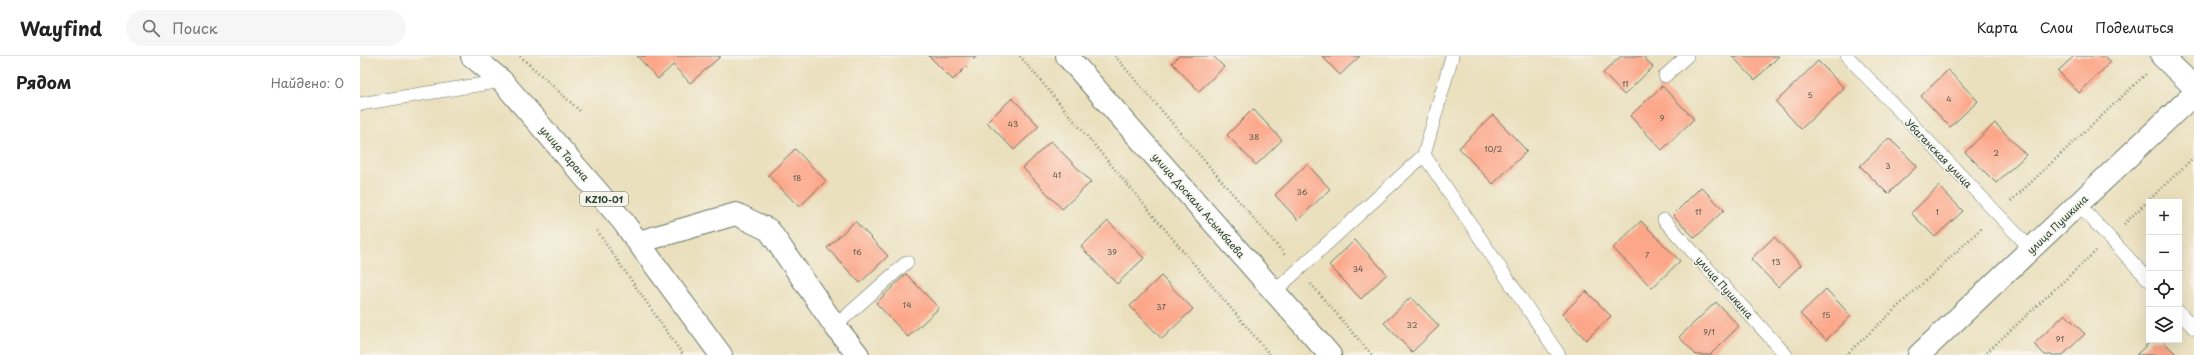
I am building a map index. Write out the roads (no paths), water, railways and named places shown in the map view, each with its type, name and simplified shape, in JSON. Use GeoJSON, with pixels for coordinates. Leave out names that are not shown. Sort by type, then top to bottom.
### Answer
{"type":"FeatureCollection","features":[{"type":"Feature","properties":{"kind":"street","name":"улица Тарана"},"geometry":{"type":"LineString","coordinates":[[472,56],[502,81],[622,219],[721,355]]}},
{"type":"Feature","properties":{"kind":"street","name":"улица Доскали Асымбаева"},"geometry":{"type":"LineString","coordinates":[[1067,56],[1330,355]]}},
{"type":"Feature","properties":{"kind":"street"},"geometry":{"type":"LineString","coordinates":[[2162,56],[2194,87]]}},
{"type":"Feature","properties":{"kind":"street","name":"улица Пушкина"},"geometry":{"type":"LineString","coordinates":[[1919,355],[2194,94]]}},
{"type":"Feature","properties":{"kind":"street"},"geometry":{"type":"LineString","coordinates":[[639,242],[736,214],[769,230],[835,326],[858,355]]}},
{"type":"Feature","properties":{"kind":"lane"},"geometry":{"type":"LineString","coordinates":[[1274,292],[1424,155],[1452,56]]}},
{"type":"Feature","properties":{"kind":"lane"},"geometry":{"type":"LineString","coordinates":[[1665,76],[1687,56]]}},
{"type":"Feature","properties":{"kind":"lane","name":"Убаганская улица"},"geometry":{"type":"LineString","coordinates":[[1847,56],[2031,249]]}},
{"type":"Feature","properties":{"kind":"lane"},"geometry":{"type":"LineString","coordinates":[[360,104],[502,81]]}},
{"type":"Feature","properties":{"kind":"lane"},"geometry":{"type":"LineString","coordinates":[[1424,155],[1559,355]]}},
{"type":"Feature","properties":{"kind":"lane"},"geometry":{"type":"LineString","coordinates":[[2078,204],[2146,277]]}},
{"type":"Feature","properties":{"kind":"lane","name":"улица Пушкина"},"geometry":{"type":"LineString","coordinates":[[1664,220],[1786,355]]}},
{"type":"Feature","properties":{"kind":"lane"},"geometry":{"type":"LineString","coordinates":[[835,326],[907,262]]}},
{"type":"Feature","properties":{"kind":"lane"},"geometry":{"type":"LineString","coordinates":[[2182,315],[2194,328]]}}]}
